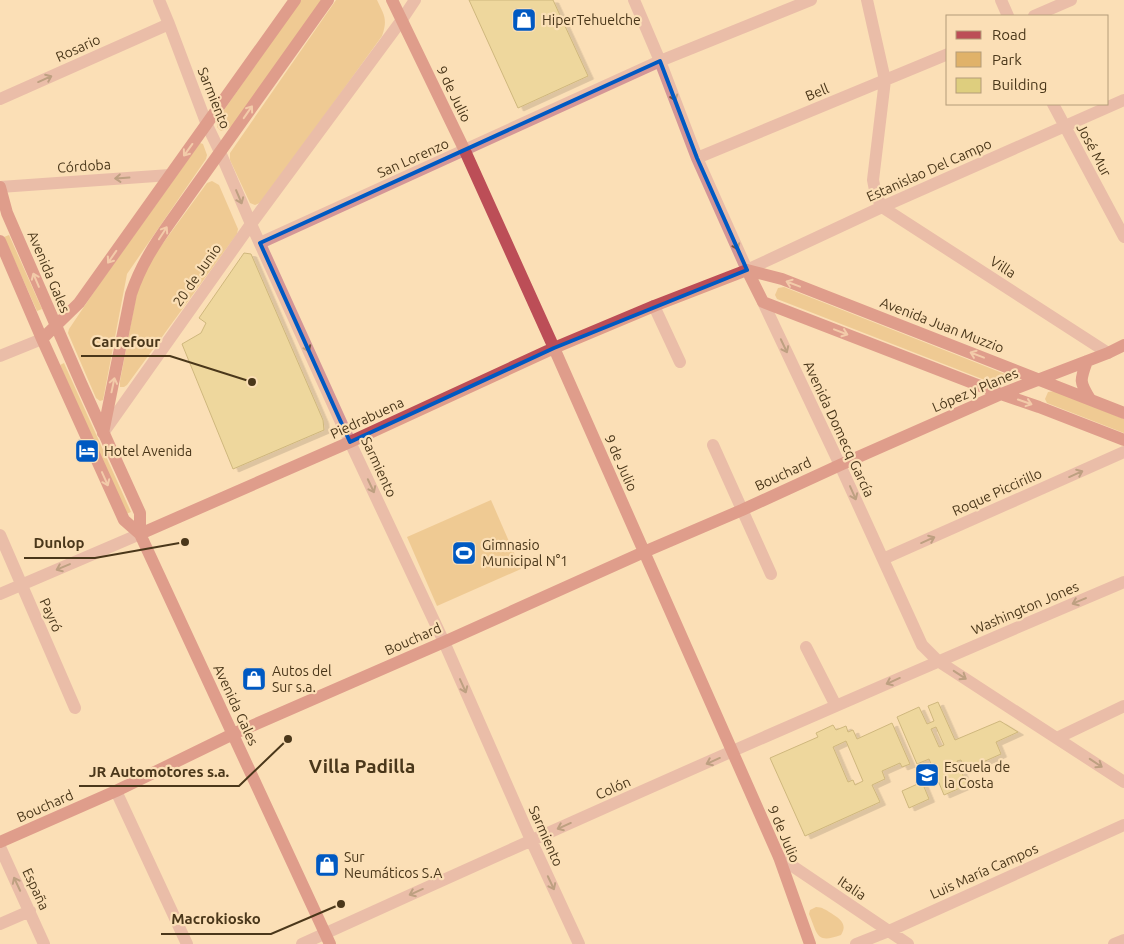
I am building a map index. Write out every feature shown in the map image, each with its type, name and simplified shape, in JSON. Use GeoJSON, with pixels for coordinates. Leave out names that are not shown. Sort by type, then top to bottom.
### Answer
{"type":"FeatureCollection","features":[{"type":"Feature","properties":{"kind":"main road"},"geometry":{"type":"LineString","coordinates":[[42,339],[79,303],[295,0]]}},
{"type":"Feature","properties":{"kind":"main road"},"geometry":{"type":"LineString","coordinates":[[103,433],[131,294],[146,258],[328,0]]}},
{"type":"Feature","properties":{"kind":"main road","name":"9 de Julio"},"geometry":{"type":"LineString","coordinates":[[392,0],[465,151],[554,348],[779,857],[810,944]]}},
{"type":"Feature","properties":{"kind":"main road","name":"Avenida Gales"},"geometry":{"type":"LineString","coordinates":[[0,187],[4,215],[56,325],[140,513],[140,534]]}},
{"type":"Feature","properties":{"kind":"main road","name":"Avenida Gales"},"geometry":{"type":"LineString","coordinates":[[0,241],[124,520],[140,534],[328,939]]}},
{"type":"Feature","properties":{"kind":"main road","name":"Piedrabuena"},"geometry":{"type":"LineString","coordinates":[[140,534],[350,442],[554,348],[747,270]]}},
{"type":"Feature","properties":{"kind":"main road","name":"Avenida Domecq García"},"geometry":{"type":"LineString","coordinates":[[747,270],[763,302]]}},
{"type":"Feature","properties":{"kind":"main road","name":"Avenida Juan Muzzio"},"geometry":{"type":"LineString","coordinates":[[747,270],[782,279],[1124,413]]}},
{"type":"Feature","properties":{"kind":"main road"},"geometry":{"type":"LineString","coordinates":[[763,302],[1124,440]]}},
{"type":"Feature","properties":{"kind":"main road","name":"López y Planes"},"geometry":{"type":"LineString","coordinates":[[840,465],[1001,394],[1108,353],[1124,345]]}},
{"type":"Feature","properties":{"kind":"main road"},"geometry":{"type":"LineString","coordinates":[[1087,361],[1081,376],[1083,388],[1090,399]]}},
{"type":"Feature","properties":{"kind":"main road","name":"Bouchard"},"geometry":{"type":"LineString","coordinates":[[0,842],[116,791],[233,734],[840,465]]}},
{"type":"Feature","properties":{"kind":"street","name":"Sarmiento"},"geometry":{"type":"LineString","coordinates":[[159,0],[207,125],[251,224],[350,442],[444,642],[530,840],[579,944]]}},
{"type":"Feature","properties":{"kind":"street","name":"20 de Junio"},"geometry":{"type":"LineString","coordinates":[[103,433],[251,224],[415,0]]}},
{"type":"Feature","properties":{"kind":"street","name":"Avenida Domecq García"},"geometry":{"type":"LineString","coordinates":[[634,0],[660,61],[697,158],[747,270]]}},
{"type":"Feature","properties":{"kind":"street","name":"San Lorenzo"},"geometry":{"type":"LineString","coordinates":[[260,244],[660,61],[811,0]]}},
{"type":"Feature","properties":{"kind":"street"},"geometry":{"type":"LineString","coordinates":[[867,0],[885,80],[872,180],[882,207]]}},
{"type":"Feature","properties":{"kind":"street"},"geometry":{"type":"LineString","coordinates":[[1001,0],[1008,15]]}},
{"type":"Feature","properties":{"kind":"street"},"geometry":{"type":"LineString","coordinates":[[1036,15],[1070,0]]}},
{"type":"Feature","properties":{"kind":"street","name":"Rosario"},"geometry":{"type":"LineString","coordinates":[[0,99],[169,24]]}},
{"type":"Feature","properties":{"kind":"street","name":"Bell"},"geometry":{"type":"LineString","coordinates":[[697,158],[946,55]]}},
{"type":"Feature","properties":{"kind":"street","name":"Estanislao Del Campo"},"geometry":{"type":"LineString","coordinates":[[747,270],[882,207],[1124,100]]}},
{"type":"Feature","properties":{"kind":"street","name":"José Mur"},"geometry":{"type":"LineString","coordinates":[[1054,105],[1120,220],[1124,237]]}},
{"type":"Feature","properties":{"kind":"street","name":"Córdoba"},"geometry":{"type":"LineString","coordinates":[[0,187],[170,175]]}},
{"type":"Feature","properties":{"kind":"street","name":"Villa"},"geometry":{"type":"LineString","coordinates":[[882,207],[1108,353]]}},
{"type":"Feature","properties":{"kind":"street","name":"Avenida Domecq García"},"geometry":{"type":"LineString","coordinates":[[763,302],[922,645],[938,661],[1124,782]]}},
{"type":"Feature","properties":{"kind":"street"},"geometry":{"type":"LineString","coordinates":[[654,306],[680,362]]}},
{"type":"Feature","properties":{"kind":"street"},"geometry":{"type":"LineString","coordinates":[[0,356],[42,339]]}},
{"type":"Feature","properties":{"kind":"street"},"geometry":{"type":"LineString","coordinates":[[713,445],[771,574]]}},
{"type":"Feature","properties":{"kind":"street","name":"Roque Piccirillo"},"geometry":{"type":"LineString","coordinates":[[883,559],[1124,452]]}},
{"type":"Feature","properties":{"kind":"street","name":"Piedrabuena"},"geometry":{"type":"LineString","coordinates":[[0,594],[140,534]]}},
{"type":"Feature","properties":{"kind":"street","name":"Payró"},"geometry":{"type":"LineString","coordinates":[[0,535],[75,708]]}},
{"type":"Feature","properties":{"kind":"street","name":"Washington Jones"},"geometry":{"type":"LineString","coordinates":[[938,661],[1124,582]]}},
{"type":"Feature","properties":{"kind":"street"},"geometry":{"type":"LineString","coordinates":[[806,647],[836,706]]}},
{"type":"Feature","properties":{"kind":"street","name":"Colón"},"geometry":{"type":"LineString","coordinates":[[302,944],[328,939],[530,840],[938,661]]}},
{"type":"Feature","properties":{"kind":"street"},"geometry":{"type":"LineString","coordinates":[[1057,738],[1124,706]]}},
{"type":"Feature","properties":{"kind":"street"},"geometry":{"type":"LineString","coordinates":[[116,791],[186,944]]}},
{"type":"Feature","properties":{"kind":"street","name":"Luis María Campos"},"geometry":{"type":"LineString","coordinates":[[856,944],[889,931],[1124,825]]}},
{"type":"Feature","properties":{"kind":"street","name":"España"},"geometry":{"type":"LineString","coordinates":[[0,847],[44,944]]}},
{"type":"Feature","properties":{"kind":"street","name":"Italia"},"geometry":{"type":"LineString","coordinates":[[779,857],[908,944]]}},
{"type":"Feature","properties":{"kind":"street"},"geometry":{"type":"LineString","coordinates":[[0,924],[30,912]]}},
{"type":"Feature","properties":{"kind":"street"},"geometry":{"type":"LineString","coordinates":[[1114,944],[1124,940]]}},
{"type":"Feature","properties":{"kind":"highlighted area"},"geometry":{"type":"Polygon","coordinates":[[[660,61],[697,158],[747,270],[554,348],[350,442],[260,243],[660,61]]]}},
{"type":"Feature","properties":{"kind":"green space"},"geometry":{"type":"Polygon","coordinates":[[[301,0],[322,0],[232,126],[221,131],[217,127],[217,120],[301,0]]]}},
{"type":"Feature","properties":{"kind":"green space"},"geometry":{"type":"Polygon","coordinates":[[[336,0],[377,0],[384,17],[385,25],[382,36],[262,202],[255,205],[250,203],[230,160],[230,153],[336,0]]]}},
{"type":"Feature","properties":{"kind":"green space"},"geometry":{"type":"Polygon","coordinates":[[[200,143],[203,144],[207,155],[206,159],[127,274],[103,400],[100,401],[96,398],[68,333],[69,329],[200,143]]]}},
{"type":"Feature","properties":{"kind":"green space"},"geometry":{"type":"Polygon","coordinates":[[[212,181],[219,185],[238,229],[237,234],[127,385],[120,387],[137,292],[150,261],[207,183],[212,181]]]}},
{"type":"Feature","properties":{"kind":"green space"},"geometry":{"type":"Polygon","coordinates":[[[9,235],[42,309],[37,311],[4,237],[9,235]]]}},
{"type":"Feature","properties":{"kind":"green space"},"geometry":{"type":"Polygon","coordinates":[[[784,287],[1005,374],[1007,379],[1005,384],[1000,386],[777,299],[775,295],[778,288],[784,287]]]}},
{"type":"Feature","properties":{"kind":"green space"},"geometry":{"type":"Polygon","coordinates":[[[64,363],[131,512],[126,514],[60,365],[64,363]]]}},
{"type":"Feature","properties":{"kind":"green space"},"geometry":{"type":"Polygon","coordinates":[[[1055,391],[1124,419],[1124,433],[1047,403],[1045,399],[1048,392],[1055,391]]]}},
{"type":"Feature","properties":{"kind":"green space","name":"Gimnasio Municipal N°1"},"geometry":{"type":"Polygon","coordinates":[[[491,500],[521,569],[437,606],[407,537],[491,500]]]}},
{"type":"Feature","properties":{"kind":"green space"},"geometry":{"type":"Polygon","coordinates":[[[816,907],[826,910],[842,922],[844,928],[841,935],[833,938],[822,938],[819,936],[809,914],[810,910],[816,907]]]}},
{"type":"Feature","properties":{"kind":"building"},"geometry":{"type":"Polygon","coordinates":[[[469,0],[553,0],[588,76],[518,108],[469,0]]]}},
{"type":"Feature","properties":{"kind":"building"},"geometry":{"type":"Polygon","coordinates":[[[244,253],[251,254],[323,420],[324,430],[233,469],[182,344],[201,333],[206,323],[199,318],[244,253]]]}},
{"type":"Feature","properties":{"kind":"building"},"geometry":{"type":"Polygon","coordinates":[[[938,702],[955,740],[1000,721],[1018,732],[996,742],[1001,754],[965,770],[961,760],[957,761],[967,785],[944,795],[929,759],[917,764],[897,717],[919,707],[927,724],[934,721],[928,706],[938,702]],[[936,727],[931,729],[939,747],[944,745],[936,727]]]}},
{"type":"Feature","properties":{"kind":"building"},"geometry":{"type":"Polygon","coordinates":[[[892,723],[910,764],[902,767],[900,763],[882,771],[885,779],[872,785],[880,802],[805,836],[770,758],[818,737],[816,733],[833,725],[836,730],[846,726],[848,732],[853,730],[857,739],[892,723]],[[846,741],[833,747],[848,782],[853,780],[855,785],[863,781],[846,741]]]}},
{"type":"Feature","properties":{"kind":"building"},"geometry":{"type":"Polygon","coordinates":[[[922,782],[929,799],[909,808],[902,791],[922,782]]]}},
{"type":"Feature","properties":{"kind":"place","name":"HiperTehuelche"},"geometry":{"type":"Point","coordinates":[524,20]}},
{"type":"Feature","properties":{"kind":"place","name":"Carrefour"},"geometry":{"type":"Point","coordinates":[252,382]}},
{"type":"Feature","properties":{"kind":"place","name":"Hotel Avenida"},"geometry":{"type":"Point","coordinates":[87,451]}},
{"type":"Feature","properties":{"kind":"place","name":"Dunlop"},"geometry":{"type":"Point","coordinates":[185,542]}},
{"type":"Feature","properties":{"kind":"place","name":"Gimnasio Municipal N°1"},"geometry":{"type":"Point","coordinates":[464,553]}},
{"type":"Feature","properties":{"kind":"place","name":"Autos del Sur s.a."},"geometry":{"type":"Point","coordinates":[254,679]}},
{"type":"Feature","properties":{"kind":"place","name":"JR Automotores s.a."},"geometry":{"type":"Point","coordinates":[288,739]}},
{"type":"Feature","properties":{"kind":"place","name":"Escuela de la Costa"},"geometry":{"type":"Point","coordinates":[927,775]}},
{"type":"Feature","properties":{"kind":"place","name":"Sur Neumáticos S.A"},"geometry":{"type":"Point","coordinates":[327,865]}},
{"type":"Feature","properties":{"kind":"place","name":"Macrokiosko"},"geometry":{"type":"Point","coordinates":[341,904]}},
{"type":"Feature","properties":{"kind":"district","name":"Villa Padilla"},"geometry":{"type":"Point","coordinates":[362,766]}}]}
